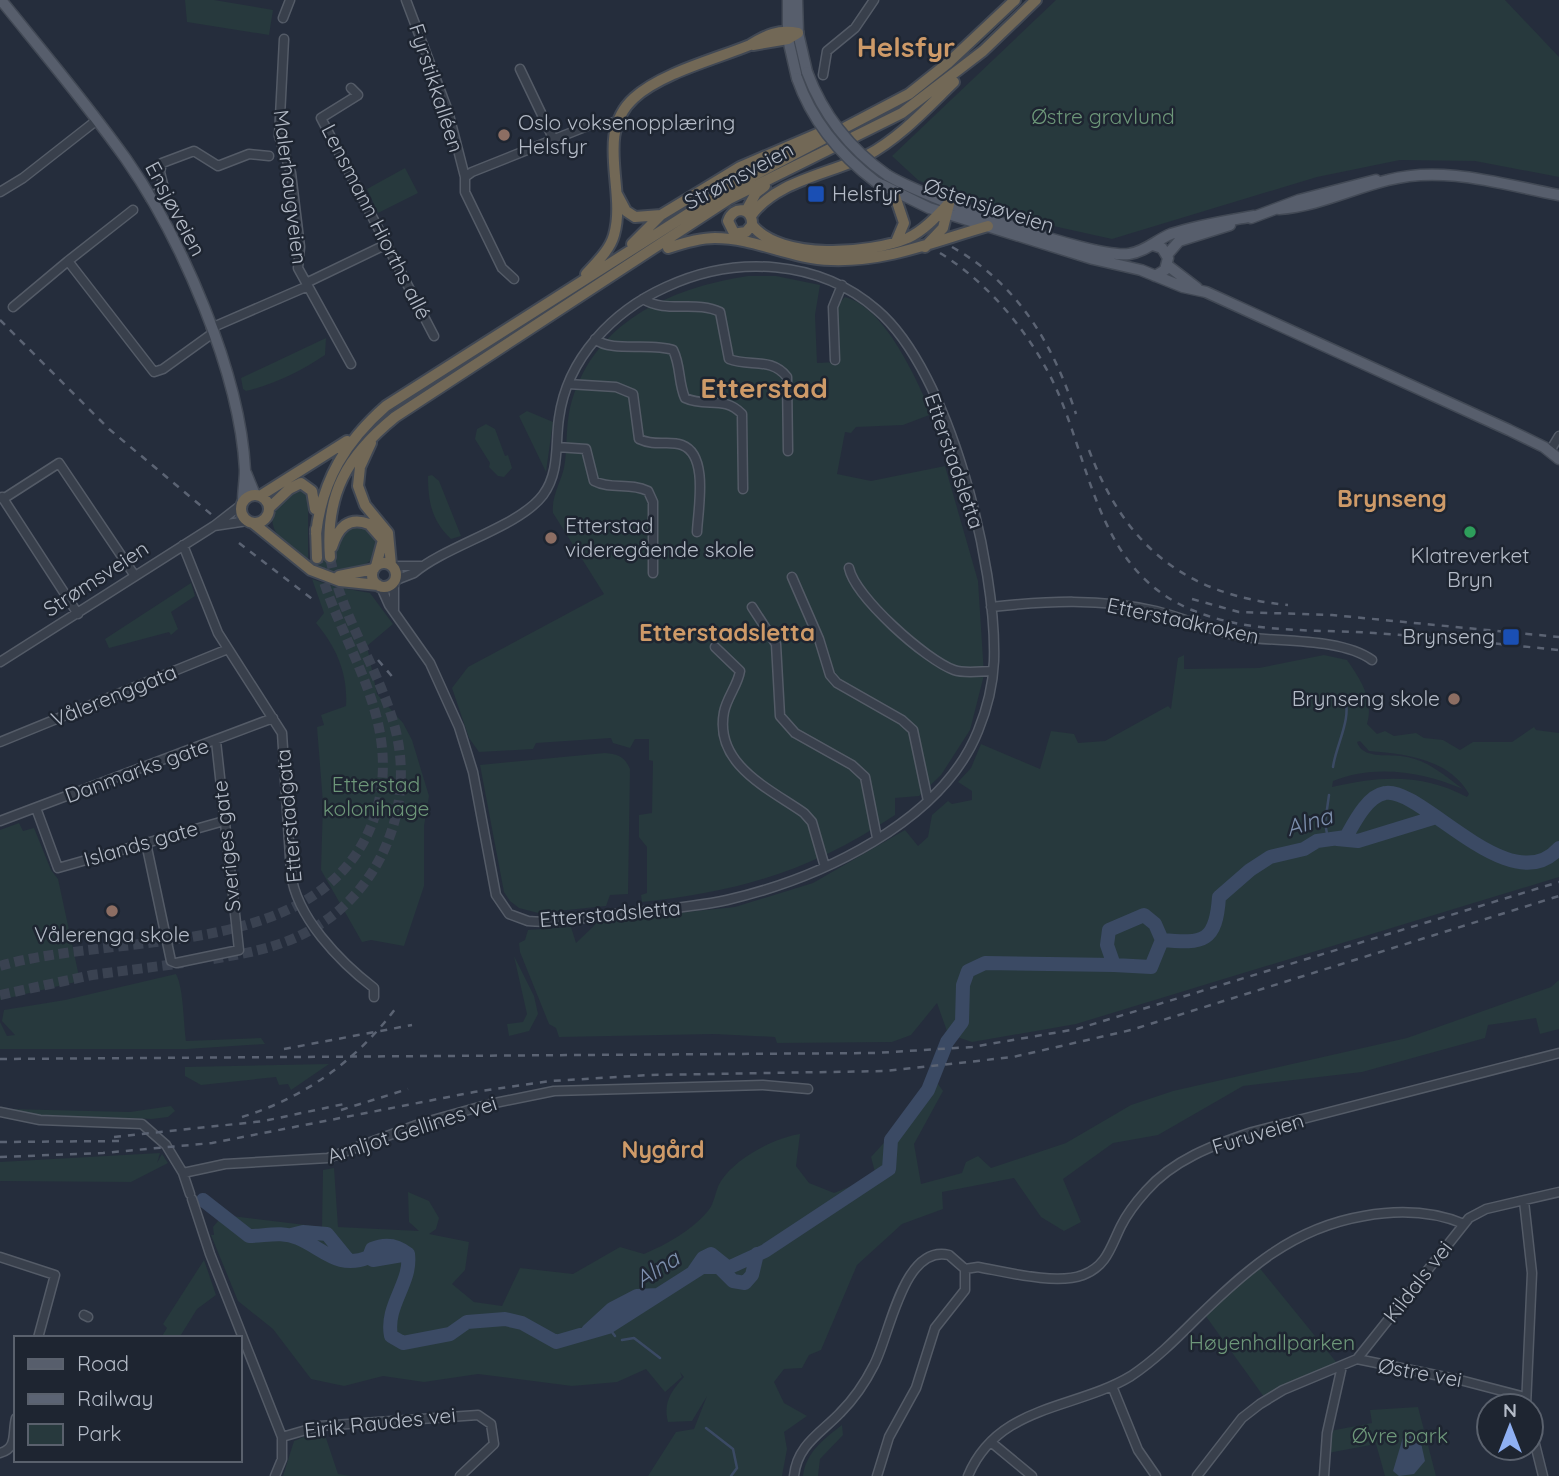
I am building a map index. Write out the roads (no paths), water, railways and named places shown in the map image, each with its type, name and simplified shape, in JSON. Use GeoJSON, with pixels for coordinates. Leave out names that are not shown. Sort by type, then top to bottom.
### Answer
{"type":"FeatureCollection","features":[{"type":"Feature","properties":{"kind":"highway","name":"Strømsveien"},"geometry":{"type":"LineString","coordinates":[[375,568],[383,540],[375,527],[364,522],[351,522],[341,527],[330,555],[330,511],[339,484],[355,456],[377,432],[724,191],[909,94],[938,72],[1015,0]]}},
{"type":"Feature","properties":{"kind":"highway","name":"Strømsveien"},"geometry":{"type":"LineString","coordinates":[[242,503],[322,460],[358,433],[386,406],[575,286],[614,268],[729,199],[902,113],[983,51],[1035,0]]}},
{"type":"Feature","properties":{"kind":"highway"},"geometry":{"type":"LineString","coordinates":[[575,286],[614,237],[617,194],[615,128],[628,104],[647,88],[750,45],[791,35]]}},
{"type":"Feature","properties":{"kind":"highway"},"geometry":{"type":"LineString","coordinates":[[750,217],[773,197],[866,155],[887,142],[954,82],[983,51]]}},
{"type":"Feature","properties":{"kind":"highway"},"geometry":{"type":"LineString","coordinates":[[614,268],[661,215],[740,167],[788,144],[874,113]]}},
{"type":"Feature","properties":{"kind":"highway"},"geometry":{"type":"LineString","coordinates":[[614,268],[701,235],[746,232],[756,193],[789,170]]}},
{"type":"Feature","properties":{"kind":"highway"},"geometry":{"type":"LineString","coordinates":[[894,193],[904,223],[896,242]]}},
{"type":"Feature","properties":{"kind":"highway"},"geometry":{"type":"LineString","coordinates":[[617,194],[626,211],[635,217],[661,215]]}},
{"type":"Feature","properties":{"kind":"highway"},"geometry":{"type":"LineString","coordinates":[[753,242],[736,232],[728,221],[731,214],[738,210],[750,217],[771,239],[813,250],[855,250],[896,242],[915,234],[946,210]]}},
{"type":"Feature","properties":{"kind":"highway"},"geometry":{"type":"LineString","coordinates":[[923,249],[943,228],[946,210]]}},
{"type":"Feature","properties":{"kind":"highway"},"geometry":{"type":"LineString","coordinates":[[668,248],[711,238],[753,242],[825,260],[880,257],[923,249],[988,226]]}},
{"type":"Feature","properties":{"kind":"highway"},"geometry":{"type":"LineString","coordinates":[[242,503],[242,515],[311,570],[331,577],[379,586],[395,581],[388,533],[365,505],[358,486],[360,467],[377,432]]}},
{"type":"Feature","properties":{"kind":"highway"},"geometry":{"type":"LineString","coordinates":[[317,558],[316,534],[321,499],[328,481],[358,433]]}},
{"type":"Feature","properties":{"kind":"highway","name":"Strømsveien"},"geometry":{"type":"LineString","coordinates":[[250,522],[260,522],[292,486],[307,485],[313,494],[316,534]]}},
{"type":"Feature","properties":{"kind":"highway"},"geometry":{"type":"LineString","coordinates":[[258,496],[268,511],[281,545]]}},
{"type":"Feature","properties":{"kind":"highway"},"geometry":{"type":"LineString","coordinates":[[331,577],[392,566]]}},
{"type":"Feature","properties":{"kind":"highway"},"geometry":{"type":"LineString","coordinates":[[375,568],[372,576],[379,586]]}},
{"type":"Feature","properties":{"kind":"main road","name":"Ensjøveien"},"geometry":{"type":"LineString","coordinates":[[1,0],[97,120],[150,198],[173,240],[212,330],[232,395],[245,471],[242,503]]}},
{"type":"Feature","properties":{"kind":"main road"},"geometry":{"type":"LineString","coordinates":[[788,0],[791,35]]}},
{"type":"Feature","properties":{"kind":"main road"},"geometry":{"type":"LineString","coordinates":[[791,35],[797,0]]}},
{"type":"Feature","properties":{"kind":"main road","name":"Østensjøveien"},"geometry":{"type":"LineString","coordinates":[[791,35],[821,103],[835,126],[861,155],[887,175],[946,210],[1091,249],[1117,254],[1139,253]]}},
{"type":"Feature","properties":{"kind":"main road","name":"Østensjøveien"},"geometry":{"type":"LineString","coordinates":[[791,35],[797,78],[810,109],[825,132],[850,161],[894,193],[988,226],[1140,270],[1183,287],[1198,289],[1509,430],[1550,451],[1559,459]]}},
{"type":"Feature","properties":{"kind":"main road"},"geometry":{"type":"LineString","coordinates":[[1155,276],[1179,241],[1299,200],[1369,180],[1449,175],[1559,194]]}},
{"type":"Feature","properties":{"kind":"main road"},"geometry":{"type":"LineString","coordinates":[[1140,270],[1137,264],[1139,253],[1169,235],[1195,227],[1254,216]]}},
{"type":"Feature","properties":{"kind":"main road","name":"Østensjøveien"},"geometry":{"type":"LineString","coordinates":[[1153,245],[1198,289]]}},
{"type":"Feature","properties":{"kind":"main road","name":"Ensjøveien"},"geometry":{"type":"LineString","coordinates":[[245,471],[258,496]]}},
{"type":"Feature","properties":{"kind":"street"},"geometry":{"type":"LineString","coordinates":[[283,18],[290,0]]}},
{"type":"Feature","properties":{"kind":"street","name":"Fyrstikkalléen"},"geometry":{"type":"LineString","coordinates":[[406,0],[437,77],[466,177],[468,198],[502,268],[514,279]]}},
{"type":"Feature","properties":{"kind":"street"},"geometry":{"type":"LineString","coordinates":[[823,75],[827,51],[855,28],[874,0]]}},
{"type":"Feature","properties":{"kind":"street","name":"Malerhaugveien"},"geometry":{"type":"LineString","coordinates":[[284,39],[279,136],[291,173],[300,247],[298,268],[351,364]]}},
{"type":"Feature","properties":{"kind":"street"},"geometry":{"type":"LineString","coordinates":[[520,69],[554,140]]}},
{"type":"Feature","properties":{"kind":"street","name":"Lensmann Hiorths allé"},"geometry":{"type":"LineString","coordinates":[[351,88],[358,94],[321,118],[434,336]]}},
{"type":"Feature","properties":{"kind":"street"},"geometry":{"type":"LineString","coordinates":[[0,192],[97,120]]}},
{"type":"Feature","properties":{"kind":"street"},"geometry":{"type":"LineString","coordinates":[[466,177],[471,172],[601,123],[615,128]]}},
{"type":"Feature","properties":{"kind":"street"},"geometry":{"type":"LineString","coordinates":[[150,198],[164,187],[160,172],[162,163],[194,151],[218,166],[249,154],[269,156]]}},
{"type":"Feature","properties":{"kind":"street"},"geometry":{"type":"LineString","coordinates":[[12,307],[133,210]]}},
{"type":"Feature","properties":{"kind":"street"},"geometry":{"type":"LineString","coordinates":[[68,261],[154,372],[163,369],[212,330],[387,244]]}},
{"type":"Feature","properties":{"kind":"street","name":"Etterstadsletta"},"geometry":{"type":"LineString","coordinates":[[394,610],[425,654],[454,713],[473,772],[496,895],[504,909],[516,918],[542,922],[709,903],[780,885],[825,867],[877,838],[928,801],[953,774],[973,743],[987,704],[993,671],[991,607],[973,510],[936,402],[909,347],[893,326],[860,296],[842,285],[804,271],[748,267],[692,277],[643,299],[621,314],[595,339],[568,384],[559,417],[554,475],[536,503],[414,573],[395,581]]}},
{"type":"Feature","properties":{"kind":"street"},"geometry":{"type":"LineString","coordinates":[[835,360],[833,307],[842,285]]}},
{"type":"Feature","properties":{"kind":"street"},"geometry":{"type":"LineString","coordinates":[[643,299],[660,306],[707,306],[720,312],[729,359],[741,363],[772,364],[780,368],[787,377],[788,451]]}},
{"type":"Feature","properties":{"kind":"street"},"geometry":{"type":"LineString","coordinates":[[595,339],[606,345],[660,345],[673,350],[678,361],[685,398],[694,402],[725,401],[742,414],[743,489]]}},
{"type":"Feature","properties":{"kind":"street"},"geometry":{"type":"LineString","coordinates":[[568,384],[616,387],[632,394],[639,439],[652,445],[680,444],[693,451],[698,465],[697,532]]}},
{"type":"Feature","properties":{"kind":"street"},"geometry":{"type":"LineString","coordinates":[[1550,451],[1559,436]]}},
{"type":"Feature","properties":{"kind":"street"},"geometry":{"type":"LineString","coordinates":[[557,447],[586,449],[594,481],[603,486],[637,485],[648,491],[653,502],[653,573]]}},
{"type":"Feature","properties":{"kind":"street"},"geometry":{"type":"LineString","coordinates":[[78,614],[1,497],[59,463],[135,576]]}},
{"type":"Feature","properties":{"kind":"street","name":"Strømsveien"},"geometry":{"type":"LineString","coordinates":[[2,661],[214,526],[242,503]]}},
{"type":"Feature","properties":{"kind":"street","name":"Strømsveien"},"geometry":{"type":"LineString","coordinates":[[214,526],[250,522]]}},
{"type":"Feature","properties":{"kind":"street","name":"Etterstadgata"},"geometry":{"type":"LineString","coordinates":[[183,545],[208,613],[282,733],[294,890],[334,954],[374,988],[374,997]]}},
{"type":"Feature","properties":{"kind":"street","name":"Etterstadsletta"},"geometry":{"type":"LineString","coordinates":[[392,566],[423,566]]}},
{"type":"Feature","properties":{"kind":"street"},"geometry":{"type":"LineString","coordinates":[[849,568],[851,577],[862,593],[930,656],[955,671],[993,671]]}},
{"type":"Feature","properties":{"kind":"street"},"geometry":{"type":"LineString","coordinates":[[792,577],[819,639],[830,675],[837,683],[902,720],[914,730],[928,801]]}},
{"type":"Feature","properties":{"kind":"street"},"geometry":{"type":"LineString","coordinates":[[394,610],[395,581]]}},
{"type":"Feature","properties":{"kind":"street"},"geometry":{"type":"LineString","coordinates":[[379,586],[394,610]]}},
{"type":"Feature","properties":{"kind":"street","name":"Etterstadkroken"},"geometry":{"type":"LineString","coordinates":[[991,607],[1063,602],[1132,606],[1241,636],[1315,643],[1364,654],[1373,660]]}},
{"type":"Feature","properties":{"kind":"street"},"geometry":{"type":"LineString","coordinates":[[752,607],[776,644],[780,716],[795,733],[852,765],[865,777],[877,838]]}},
{"type":"Feature","properties":{"kind":"street"},"geometry":{"type":"LineString","coordinates":[[715,647],[740,671],[724,712],[725,744],[741,769],[804,813],[812,822],[825,867]]}},
{"type":"Feature","properties":{"kind":"street","name":"Vålerenggata"},"geometry":{"type":"LineString","coordinates":[[0,742],[228,649]]}},
{"type":"Feature","properties":{"kind":"street"},"geometry":{"type":"LineString","coordinates":[[0,651],[2,661]]}},
{"type":"Feature","properties":{"kind":"street","name":"Danmarks gate"},"geometry":{"type":"LineString","coordinates":[[0,821],[273,719]]}},
{"type":"Feature","properties":{"kind":"street","name":"Sveriges gate"},"geometry":{"type":"LineString","coordinates":[[146,843],[172,962],[239,950],[216,741]]}},
{"type":"Feature","properties":{"kind":"street","name":"Islands gate"},"geometry":{"type":"LineString","coordinates":[[36,808],[58,868],[224,821]]}},
{"type":"Feature","properties":{"kind":"street","name":"Furuveien"},"geometry":{"type":"LineString","coordinates":[[965,1269],[978,1267],[1065,1278],[1082,1276],[1104,1262],[1124,1221],[1149,1188],[1182,1162],[1205,1150],[1252,1132],[1559,1053]]}},
{"type":"Feature","properties":{"kind":"street","name":"Arnljot Gellines vei"},"geometry":{"type":"LineString","coordinates":[[183,1173],[213,1165],[328,1158],[422,1123],[490,1104],[554,1091],[763,1085],[808,1089]]}},
{"type":"Feature","properties":{"kind":"street"},"geometry":{"type":"LineString","coordinates":[[0,1112],[35,1120],[142,1124],[166,1145],[183,1173],[210,1254],[282,1437],[282,1459],[275,1476]]}},
{"type":"Feature","properties":{"kind":"street","name":"Kildals vei"},"geometry":{"type":"LineString","coordinates":[[1197,1476],[1248,1413],[1274,1395],[1357,1359],[1464,1224],[1486,1209],[1559,1192]]}},
{"type":"Feature","properties":{"kind":"street"},"geometry":{"type":"LineString","coordinates":[[1524,1201],[1532,1273],[1526,1392]]}},
{"type":"Feature","properties":{"kind":"street"},"geometry":{"type":"LineString","coordinates":[[968,1476],[977,1458],[1012,1425],[1036,1411],[1112,1386],[1147,1365],[1237,1279],[1262,1258],[1299,1235],[1344,1219],[1388,1213],[1444,1217],[1464,1224]]}},
{"type":"Feature","properties":{"kind":"street"},"geometry":{"type":"LineString","coordinates":[[794,1476],[797,1461],[806,1445],[852,1400],[874,1365],[902,1289],[915,1267],[930,1255],[943,1254],[956,1258],[965,1269],[965,1290],[934,1328],[916,1388],[885,1447],[877,1476]]}},
{"type":"Feature","properties":{"kind":"street"},"geometry":{"type":"LineString","coordinates":[[0,1257],[55,1275],[39,1336]]}},
{"type":"Feature","properties":{"kind":"street","name":"Østre vei"},"geometry":{"type":"LineString","coordinates":[[1357,1359],[1460,1380],[1495,1392]]}},
{"type":"Feature","properties":{"kind":"street"},"geometry":{"type":"LineString","coordinates":[[1324,1476],[1327,1433],[1342,1366]]}},
{"type":"Feature","properties":{"kind":"street"},"geometry":{"type":"LineString","coordinates":[[1112,1386],[1138,1450],[1156,1476]]}},
{"type":"Feature","properties":{"kind":"street","name":"Eirik Raudes vei"},"geometry":{"type":"LineString","coordinates":[[282,1437],[320,1426],[468,1414],[489,1420],[495,1441],[490,1450],[460,1476]]}},
{"type":"Feature","properties":{"kind":"street"},"geometry":{"type":"LineString","coordinates":[[0,1453],[10,1448],[14,1442]]}},
{"type":"Feature","properties":{"kind":"street"},"geometry":{"type":"LineString","coordinates":[[992,1443],[1032,1476]]}},
{"type":"Feature","properties":{"kind":"water"},"geometry":{"type":"Polygon","coordinates":[[[1408,1431],[1421,1443],[1425,1461],[1414,1474],[1399,1476],[1393,1471],[1404,1434],[1408,1431]]]}},
{"type":"Feature","properties":{"kind":"waterway"},"geometry":{"type":"LineString","coordinates":[[1333,767],[1345,722],[1344,695]]}},
{"type":"Feature","properties":{"kind":"waterway","name":"Alna"},"geometry":{"type":"LineString","coordinates":[[203,1200],[249,1236],[292,1236],[340,1260],[369,1257],[372,1249],[382,1246],[404,1251],[408,1254],[408,1265],[390,1325],[391,1336],[403,1343],[450,1334],[467,1322],[505,1319],[522,1323],[556,1342],[608,1327],[702,1267],[730,1267],[765,1251],[889,1169],[891,1140],[928,1090],[947,1042],[962,1022],[963,985],[968,971],[985,963],[1114,965],[1107,945],[1109,930],[1144,915],[1155,924],[1162,940],[1198,940],[1205,937],[1215,923],[1219,897],[1250,870],[1270,857],[1304,849],[1317,841],[1346,837],[1372,799],[1385,793],[1401,796],[1421,806],[1492,853],[1517,862],[1539,861],[1559,848]]}},
{"type":"Feature","properties":{"kind":"waterway"},"geometry":{"type":"LineString","coordinates":[[1328,839],[1325,823],[1329,795]]}},
{"type":"Feature","properties":{"kind":"waterway"},"geometry":{"type":"LineString","coordinates":[[1337,839],[1358,841],[1433,818]]}},
{"type":"Feature","properties":{"kind":"waterway","name":"Alna"},"geometry":{"type":"LineString","coordinates":[[1114,965],[1151,967],[1162,940]]}},
{"type":"Feature","properties":{"kind":"waterway"},"geometry":{"type":"LineString","coordinates":[[291,1235],[303,1232],[327,1234],[349,1261]]}},
{"type":"Feature","properties":{"kind":"waterway"},"geometry":{"type":"LineString","coordinates":[[368,1257],[373,1260],[408,1254]]}},
{"type":"Feature","properties":{"kind":"waterway"},"geometry":{"type":"LineString","coordinates":[[694,1271],[703,1258],[711,1254],[726,1266]]}},
{"type":"Feature","properties":{"kind":"waterway"},"geometry":{"type":"LineString","coordinates":[[718,1266],[733,1281],[745,1283],[752,1275],[757,1254]]}},
{"type":"Feature","properties":{"kind":"waterway"},"geometry":{"type":"LineString","coordinates":[[612,1309],[637,1296],[658,1295]]}},
{"type":"Feature","properties":{"kind":"waterway"},"geometry":{"type":"LineString","coordinates":[[588,1331],[612,1309],[630,1312]]}},
{"type":"Feature","properties":{"kind":"waterway"},"geometry":{"type":"LineString","coordinates":[[608,1327],[615,1336]]}},
{"type":"Feature","properties":{"kind":"waterway"},"geometry":{"type":"LineString","coordinates":[[622,1340],[634,1338],[660,1358]]}},
{"type":"Feature","properties":{"kind":"waterway"},"geometry":{"type":"LineString","coordinates":[[706,1428],[733,1449],[737,1468],[731,1476]]}},
{"type":"Feature","properties":{"kind":"tunnel"},"geometry":{"type":"LineString","coordinates":[[213,959],[278,945],[314,928],[339,910],[360,889],[377,865],[389,838],[397,810],[401,780],[393,721],[378,679],[342,599],[330,557]]}},
{"type":"Feature","properties":{"kind":"tunnel"},"geometry":{"type":"LineString","coordinates":[[0,966],[45,956],[200,935],[250,924],[296,906],[335,879],[364,841],[370,828],[382,786],[383,757],[373,706],[323,580],[317,558]]}},
{"type":"Feature","properties":{"kind":"tunnel"},"geometry":{"type":"LineString","coordinates":[[0,995],[92,975],[183,963]]}},
{"type":"Feature","properties":{"kind":"railway"},"geometry":{"type":"LineString","coordinates":[[952,247],[996,279],[1030,318],[1056,364],[1076,414]]}},
{"type":"Feature","properties":{"kind":"railway"},"geometry":{"type":"LineString","coordinates":[[940,253],[992,295],[1034,348],[1056,388],[1102,515],[1117,544],[1136,570],[1161,593],[1192,610],[1214,618],[1259,627],[1397,635],[1559,650]]}},
{"type":"Feature","properties":{"kind":"railway"},"geometry":{"type":"LineString","coordinates":[[0,320],[109,429],[212,515]]}},
{"type":"Feature","properties":{"kind":"railway"},"geometry":{"type":"LineString","coordinates":[[1089,450],[1121,513],[1141,539],[1163,560],[1189,577],[1219,590],[1288,605]]}},
{"type":"Feature","properties":{"kind":"railway"},"geometry":{"type":"LineString","coordinates":[[239,543],[316,602]]}},
{"type":"Feature","properties":{"kind":"railway"},"geometry":{"type":"LineString","coordinates":[[1192,599],[1239,612],[1332,615],[1559,637]]}},
{"type":"Feature","properties":{"kind":"railway"},"geometry":{"type":"LineString","coordinates":[[378,660],[396,681]]}},
{"type":"Feature","properties":{"kind":"railway"},"geometry":{"type":"LineString","coordinates":[[0,1059],[875,1053],[972,1047],[1077,1029],[1559,882]]}},
{"type":"Feature","properties":{"kind":"railway"},"geometry":{"type":"LineString","coordinates":[[0,1157],[103,1153],[212,1143],[474,1092],[551,1081],[650,1075],[886,1071],[1013,1057],[1131,1030],[1559,896]]}},
{"type":"Feature","properties":{"kind":"railway"},"geometry":{"type":"LineString","coordinates":[[242,1117],[288,1099],[329,1074],[366,1042],[398,1005]]}},
{"type":"Feature","properties":{"kind":"railway"},"geometry":{"type":"LineString","coordinates":[[284,1049],[412,1025]]}},
{"type":"Feature","properties":{"kind":"railway"},"geometry":{"type":"LineString","coordinates":[[341,1110],[408,1089]]}},
{"type":"Feature","properties":{"kind":"railway"},"geometry":{"type":"LineString","coordinates":[[114,1137],[264,1121],[349,1103]]}},
{"type":"Feature","properties":{"kind":"railway"},"geometry":{"type":"LineString","coordinates":[[0,1142],[123,1141]]}},
{"type":"Feature","properties":{"kind":"place","name":"Oslo voksenopplæring Helsfyr"},"geometry":{"type":"Point","coordinates":[504,135]}},
{"type":"Feature","properties":{"kind":"place","name":"Helsfyr"},"geometry":{"type":"Point","coordinates":[816,194]}},
{"type":"Feature","properties":{"kind":"place","name":"Klatreverket Bryn"},"geometry":{"type":"Point","coordinates":[1470,532]}},
{"type":"Feature","properties":{"kind":"place","name":"Etterstad videregående skole"},"geometry":{"type":"Point","coordinates":[551,538]}},
{"type":"Feature","properties":{"kind":"place","name":"Brynseng"},"geometry":{"type":"Point","coordinates":[1511,637]}},
{"type":"Feature","properties":{"kind":"place","name":"Brynseng skole"},"geometry":{"type":"Point","coordinates":[1454,699]}},
{"type":"Feature","properties":{"kind":"place","name":"Vålerenga skole"},"geometry":{"type":"Point","coordinates":[112,911]}},
{"type":"Feature","properties":{"kind":"district","name":"Helsfyr"},"geometry":{"type":"Point","coordinates":[906,47]}},
{"type":"Feature","properties":{"kind":"district","name":"Etterstad"},"geometry":{"type":"Point","coordinates":[764,388]}},
{"type":"Feature","properties":{"kind":"district","name":"Brynseng"},"geometry":{"type":"Point","coordinates":[1392,499]}},
{"type":"Feature","properties":{"kind":"district","name":"Etterstadsletta"},"geometry":{"type":"Point","coordinates":[727,633]}},
{"type":"Feature","properties":{"kind":"district","name":"Nygård"},"geometry":{"type":"Point","coordinates":[663,1150]}},
{"type":"Feature","properties":{"kind":"park label","name":"Østre gravlund"},"geometry":{"type":"Point","coordinates":[1103,117]}},
{"type":"Feature","properties":{"kind":"park label","name":"Etterstad kolonihage"},"geometry":{"type":"Point","coordinates":[376,797]}},
{"type":"Feature","properties":{"kind":"park label","name":"Høyenhallparken"},"geometry":{"type":"Point","coordinates":[1272,1343]}},
{"type":"Feature","properties":{"kind":"park label","name":"Øvre park"},"geometry":{"type":"Point","coordinates":[1400,1436]}}]}
